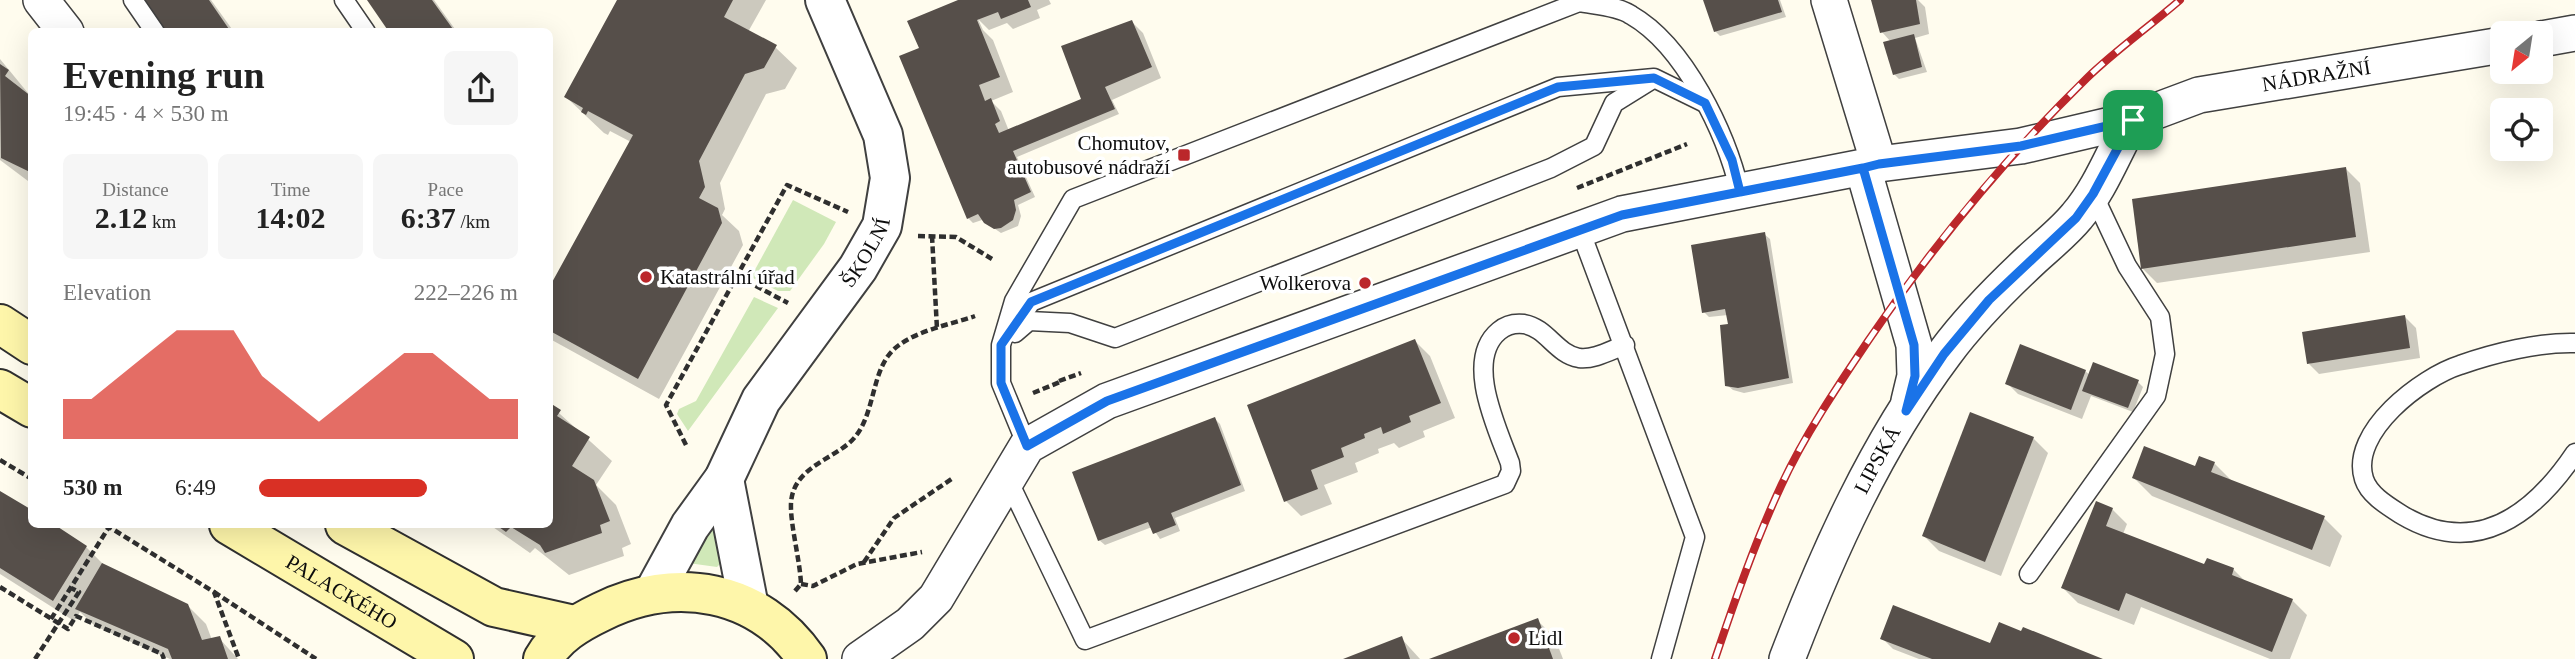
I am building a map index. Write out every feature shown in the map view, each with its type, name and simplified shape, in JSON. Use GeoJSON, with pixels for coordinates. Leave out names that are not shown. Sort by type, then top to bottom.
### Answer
{"type":"FeatureCollection","features":[{"type":"Feature","properties":{"kind":"main road"},"geometry":{"type":"LineString","coordinates":[[0,324],[28,342]]}},
{"type":"Feature","properties":{"kind":"main road"},"geometry":{"type":"LineString","coordinates":[[0,389],[28,406]]}},
{"type":"Feature","properties":{"kind":"main road","name":"PALACKÉHO"},"geometry":{"type":"LineString","coordinates":[[234,528],[454,659]]}},
{"type":"Feature","properties":{"kind":"main road"},"geometry":{"type":"LineString","coordinates":[[350,528],[494,607],[574,625]]}},
{"type":"Feature","properties":{"kind":"main road"},"geometry":{"type":"LineString","coordinates":[[543,659],[574,625],[614,605],[654,592],[711,593],[749,607],[795,641],[807,659]]}},
{"type":"Feature","properties":{"kind":"street"},"geometry":{"type":"LineString","coordinates":[[41,0],[63,28]]}},
{"type":"Feature","properties":{"kind":"street","name":"ŠKOLNÍ"},"geometry":{"type":"LineString","coordinates":[[654,592],[690,526],[724,479],[761,400],[858,268],[882,226],[890,178],[883,135],[825,0]]}},
{"type":"Feature","properties":{"kind":"street"},"geometry":{"type":"LineString","coordinates":[[1829,0],[1914,345],[1915,376],[1906,411]]}},
{"type":"Feature","properties":{"kind":"street"},"geometry":{"type":"LineString","coordinates":[[2553,37],[2575,33]]}},
{"type":"Feature","properties":{"kind":"street","name":"NÁDRAŽNÍ"},"geometry":{"type":"LineString","coordinates":[[2133,120],[2199,95],[2490,47]]}},
{"type":"Feature","properties":{"kind":"street"},"geometry":{"type":"LineString","coordinates":[[860,659],[910,624],[936,598],[1027,446],[1107,401],[1622,215],[1871,166],[2021,146],[2133,120]]}},
{"type":"Feature","properties":{"kind":"street","name":"LIPSKÁ"},"geometry":{"type":"LineString","coordinates":[[1787,659],[1840,534],[1872,468],[1906,411],[1944,354],[1989,300],[2076,218],[2093,194],[2133,120]]}},
{"type":"Feature","properties":{"kind":"street"},"geometry":{"type":"LineString","coordinates":[[724,479],[749,607]]}},
{"type":"Feature","properties":{"kind":"lane"},"geometry":{"type":"LineString","coordinates":[[133,0],[152,28]]}},
{"type":"Feature","properties":{"kind":"lane"},"geometry":{"type":"LineString","coordinates":[[344,0],[363,28]]}},
{"type":"Feature","properties":{"kind":"lane"},"geometry":{"type":"LineString","coordinates":[[1027,446],[1001,383],[1001,345],[1014,301],[1073,199],[1579,2],[1630,13],[1672,48],[1705,103],[1732,160],[1740,192]]}},
{"type":"Feature","properties":{"kind":"lane"},"geometry":{"type":"LineString","coordinates":[[1001,345],[1031,302],[1558,87],[1654,78],[1705,103]]}},
{"type":"Feature","properties":{"kind":"lane"},"geometry":{"type":"LineString","coordinates":[[1001,345],[1029,321],[1070,323],[1115,338],[1551,168],[1594,146],[1614,103],[1654,78]]}},
{"type":"Feature","properties":{"kind":"lane"},"geometry":{"type":"LineString","coordinates":[[2029,574],[2156,396],[2165,354],[2160,317],[2127,266],[2093,194]]}},
{"type":"Feature","properties":{"kind":"lane"},"geometry":{"type":"LineString","coordinates":[[1580,230],[1695,537],[1661,659]]}},
{"type":"Feature","properties":{"kind":"lane"},"geometry":{"type":"LineString","coordinates":[[1008,480],[1086,640],[1505,484],[1511,471],[1510,463],[1481,366],[1489,342],[1503,328],[1513,324],[1530,326],[1567,354],[1580,358],[1625,345]]}},
{"type":"Feature","properties":{"kind":"lane"},"geometry":{"type":"LineString","coordinates":[[2575,343],[2561,343],[2458,365],[2433,379],[2388,412],[2374,429],[2363,455],[2364,478],[2385,505],[2409,519],[2448,531],[2475,533],[2502,525],[2528,508],[2550,487],[2575,453]]}},
{"type":"Feature","properties":{"kind":"path"},"geometry":{"type":"LineString","coordinates":[[686,445],[666,405],[787,185],[855,215]]}},
{"type":"Feature","properties":{"kind":"path"},"geometry":{"type":"LineString","coordinates":[[937,329],[932,236],[956,237],[992,259]]}},
{"type":"Feature","properties":{"kind":"path"},"geometry":{"type":"LineString","coordinates":[[737,276],[788,303]]}},
{"type":"Feature","properties":{"kind":"path"},"geometry":{"type":"LineString","coordinates":[[795,591],[801,583],[791,502],[800,481],[817,461],[849,443],[864,419],[888,355],[910,339],[975,316]]}},
{"type":"Feature","properties":{"kind":"path"},"geometry":{"type":"LineString","coordinates":[[1025,397],[1059,381],[1065,388]]}},
{"type":"Feature","properties":{"kind":"path"},"geometry":{"type":"LineString","coordinates":[[0,460],[28,477]]}},
{"type":"Feature","properties":{"kind":"path"},"geometry":{"type":"LineString","coordinates":[[863,562],[894,517],[953,478]]}},
{"type":"Feature","properties":{"kind":"path"},"geometry":{"type":"LineString","coordinates":[[51,619],[107,528]]}},
{"type":"Feature","properties":{"kind":"path"},"geometry":{"type":"LineString","coordinates":[[111,528],[316,659]]}},
{"type":"Feature","properties":{"kind":"path"},"geometry":{"type":"LineString","coordinates":[[801,583],[813,586],[863,562],[922,551]]}},
{"type":"Feature","properties":{"kind":"path"},"geometry":{"type":"LineString","coordinates":[[0,587],[68,629],[76,616],[162,654],[164,659]]}},
{"type":"Feature","properties":{"kind":"path"},"geometry":{"type":"LineString","coordinates":[[35,659],[79,592],[71,587]]}},
{"type":"Feature","properties":{"kind":"path"},"geometry":{"type":"LineString","coordinates":[[214,592],[239,659]]}},
{"type":"Feature","properties":{"kind":"green space"},"geometry":{"type":"Polygon","coordinates":[[[793,200],[836,222],[824,244],[790,291],[778,291],[751,277],[793,200]]]}},
{"type":"Feature","properties":{"kind":"green space"},"geometry":{"type":"Polygon","coordinates":[[[754,297],[778,308],[688,431],[677,414],[679,409],[696,401],[754,297]]]}},
{"type":"Feature","properties":{"kind":"green space"},"geometry":{"type":"Polygon","coordinates":[[[712,524],[716,525],[721,563],[717,567],[688,563],[712,524]]]}},
{"type":"Feature","properties":{"kind":"building"},"geometry":{"type":"Polygon","coordinates":[[[144,0],[209,0],[228,28],[163,28],[144,0]]]}},
{"type":"Feature","properties":{"kind":"building"},"geometry":{"type":"Polygon","coordinates":[[[367,0],[432,0],[452,28],[386,28],[367,0]]]}},
{"type":"Feature","properties":{"kind":"building"},"geometry":{"type":"Polygon","coordinates":[[[617,0],[733,0],[724,17],[777,45],[764,68],[745,74],[699,161],[705,187],[699,198],[718,208],[722,223],[638,379],[553,333],[553,281],[633,135],[588,111],[586,115],[581,112],[583,108],[564,97],[617,0]]]}},
{"type":"Feature","properties":{"kind":"building"},"geometry":{"type":"Polygon","coordinates":[[[958,0],[1028,0],[1031,7],[1001,19],[998,12],[977,20],[1000,77],[979,85],[985,101],[991,98],[1000,121],[995,124],[999,133],[1081,99],[1061,46],[1132,20],[1152,67],[1105,87],[1115,109],[1013,151],[1031,192],[1014,200],[1016,210],[1013,220],[1001,228],[994,229],[984,223],[978,214],[967,219],[899,56],[919,48],[907,21],[958,0]]]}},
{"type":"Feature","properties":{"kind":"building"},"geometry":{"type":"Polygon","coordinates":[[[1703,0],[1778,0],[1782,12],[1714,32],[1703,0]]]}},
{"type":"Feature","properties":{"kind":"building"},"geometry":{"type":"Polygon","coordinates":[[[1871,0],[1916,0],[1920,24],[1880,33],[1871,0]]]}},
{"type":"Feature","properties":{"kind":"building"},"geometry":{"type":"Polygon","coordinates":[[[1914,34],[1922,67],[1893,75],[1883,42],[1914,34]]]}},
{"type":"Feature","properties":{"kind":"building"},"geometry":{"type":"Polygon","coordinates":[[[0,64],[9,70],[5,76],[28,94],[28,171],[1,158],[0,64]]]}},
{"type":"Feature","properties":{"kind":"building"},"geometry":{"type":"Polygon","coordinates":[[[2346,167],[2356,237],[2141,269],[2132,199],[2346,167]]]}},
{"type":"Feature","properties":{"kind":"building"},"geometry":{"type":"Polygon","coordinates":[[[1765,232],[1789,378],[1738,388],[1725,386],[1720,325],[1728,324],[1725,309],[1702,313],[1691,245],[1765,232]]]}},
{"type":"Feature","properties":{"kind":"building"},"geometry":{"type":"Polygon","coordinates":[[[2405,315],[2410,348],[2307,364],[2302,332],[2405,315]]]}},
{"type":"Feature","properties":{"kind":"building"},"geometry":{"type":"Polygon","coordinates":[[[1415,339],[1441,403],[1409,416],[1411,422],[1383,434],[1381,427],[1364,434],[1365,438],[1341,448],[1344,457],[1311,470],[1318,489],[1284,502],[1247,405],[1415,339]]]}},
{"type":"Feature","properties":{"kind":"building"},"geometry":{"type":"Polygon","coordinates":[[[2020,344],[2086,370],[2071,410],[2005,384],[2020,344]]]}},
{"type":"Feature","properties":{"kind":"building"},"geometry":{"type":"Polygon","coordinates":[[[2093,362],[2139,380],[2128,408],[2082,391],[2093,362]]]}},
{"type":"Feature","properties":{"kind":"building"},"geometry":{"type":"Polygon","coordinates":[[[553,405],[561,410],[557,416],[590,437],[572,466],[594,480],[610,521],[600,525],[602,533],[545,553],[540,545],[513,528],[553,528],[553,405]]]}},
{"type":"Feature","properties":{"kind":"building"},"geometry":{"type":"Polygon","coordinates":[[[1970,412],[2034,437],[1985,562],[1922,536],[1970,412]]]}},
{"type":"Feature","properties":{"kind":"building"},"geometry":{"type":"Polygon","coordinates":[[[1215,417],[1241,485],[1171,513],[1176,525],[1153,534],[1148,522],[1098,541],[1072,472],[1215,417]]]}},
{"type":"Feature","properties":{"kind":"building"},"geometry":{"type":"Polygon","coordinates":[[[2144,446],[2195,466],[2199,456],[2215,462],[2211,472],[2325,516],[2312,550],[2132,478],[2144,446]]]}},
{"type":"Feature","properties":{"kind":"building"},"geometry":{"type":"Polygon","coordinates":[[[0,491],[28,508],[28,528],[60,528],[87,546],[53,601],[0,568],[0,491]]]}},
{"type":"Feature","properties":{"kind":"building"},"geometry":{"type":"Polygon","coordinates":[[[2096,501],[2113,508],[2106,526],[2204,564],[2207,558],[2234,568],[2232,575],[2293,599],[2272,652],[2126,593],[2119,611],[2061,588],[2096,501]]]}},
{"type":"Feature","properties":{"kind":"building"},"geometry":{"type":"Polygon","coordinates":[[[102,563],[188,604],[202,640],[220,636],[228,659],[172,659],[168,649],[75,609],[102,563]]]}},
{"type":"Feature","properties":{"kind":"building"},"geometry":{"type":"Polygon","coordinates":[[[1893,605],[1990,643],[1999,622],[2021,631],[2023,627],[2103,659],[1932,659],[1880,639],[1893,605]]]}},
{"type":"Feature","properties":{"kind":"building","name":"Lidl"},"geometry":{"type":"Polygon","coordinates":[[[1538,618],[1553,659],[1429,659],[1538,618]]]}},
{"type":"Feature","properties":{"kind":"building"},"geometry":{"type":"Polygon","coordinates":[[[1402,636],[1410,659],[1343,659],[1402,636]]]}},
{"type":"Feature","properties":{"kind":"railway"},"geometry":{"type":"LineString","coordinates":[[1715,659],[1754,550],[1790,467],[1810,430],[1893,305],[1971,204],[2056,109],[2098,68],[2180,0]]}},
{"type":"Feature","properties":{"kind":"place","name":"Chomutov, autobusové nádraží"},"geometry":{"type":"Point","coordinates":[1184,155]}},
{"type":"Feature","properties":{"kind":"place","name":"Katastrální úřad"},"geometry":{"type":"Point","coordinates":[646,277]}},
{"type":"Feature","properties":{"kind":"place","name":"Wolkerova"},"geometry":{"type":"Point","coordinates":[1365,283]}},
{"type":"Feature","properties":{"kind":"place","name":"Lidl"},"geometry":{"type":"Point","coordinates":[1514,638]}},
{"type":"Feature","properties":{"kind":"route"},"geometry":{"type":"LineString","coordinates":[[2133,120],[2021,146],[1879,164],[1863,168],[1740,192],[1622,215],[1107,401],[1027,446],[1001,383],[1001,345],[1031,302],[1558,87],[1654,78],[1705,103],[1732,160],[1740,192],[1802,180],[1863,168],[1914,345],[1915,376],[1906,411],[1944,354],[1989,300],[2076,218],[2093,194],[2133,120]]}}]}
